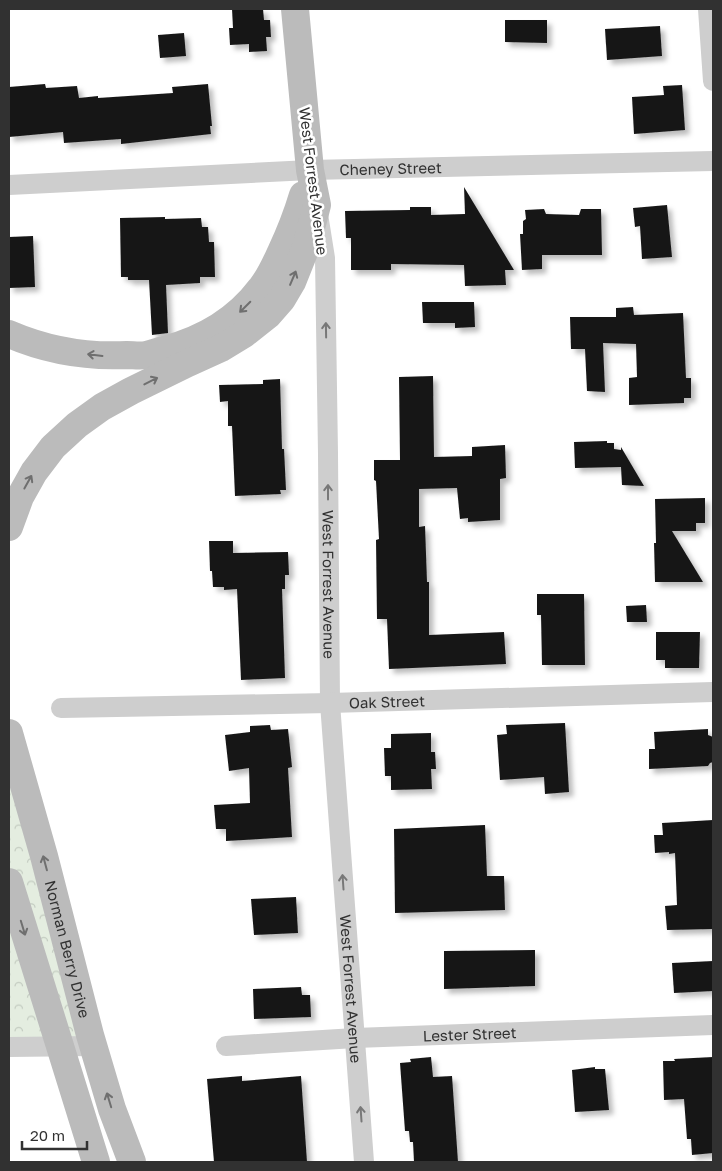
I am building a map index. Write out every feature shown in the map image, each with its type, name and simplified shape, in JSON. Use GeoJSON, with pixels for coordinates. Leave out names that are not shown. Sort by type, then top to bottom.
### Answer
{"type":"FeatureCollection","features":[{"type":"Feature","properties":{"kind":"main road","name":"West Forrest Avenue"},"geometry":{"type":"LineString","coordinates":[[295,9],[310,170],[318,205]]}},
{"type":"Feature","properties":{"kind":"main road"},"geometry":{"type":"LineString","coordinates":[[9,334],[26,342],[57,350],[101,356],[146,355],[172,348],[210,332],[238,313],[262,288],[272,273],[295,221],[310,170]]}},
{"type":"Feature","properties":{"kind":"main road"},"geometry":{"type":"LineString","coordinates":[[9,527],[20,497],[34,472],[53,447],[76,425],[102,407],[131,391],[221,348],[244,334],[268,315],[282,299],[292,282],[318,205]]}},
{"type":"Feature","properties":{"kind":"main road","name":"Norman Berry Drive"},"geometry":{"type":"LineString","coordinates":[[9,733],[44,856],[93,1046],[112,1109],[132,1162]]}},
{"type":"Feature","properties":{"kind":"main road"},"geometry":{"type":"LineString","coordinates":[[9,882],[96,1162]]}},
{"type":"Feature","properties":{"kind":"street"},"geometry":{"type":"LineString","coordinates":[[708,9],[713,81]]}},
{"type":"Feature","properties":{"kind":"street","name":"Cheney Street"},"geometry":{"type":"LineString","coordinates":[[9,185],[310,170],[713,161]]}},
{"type":"Feature","properties":{"kind":"street","name":"West Forrest Avenue"},"geometry":{"type":"LineString","coordinates":[[318,205],[325,258],[330,703],[364,1162]]}},
{"type":"Feature","properties":{"kind":"street","name":"Oak Street"},"geometry":{"type":"LineString","coordinates":[[61,708],[330,703],[713,692]]}},
{"type":"Feature","properties":{"kind":"street","name":"Lester Street"},"geometry":{"type":"LineString","coordinates":[[226,1046],[355,1038],[713,1025]]}},
{"type":"Feature","properties":{"kind":"street"},"geometry":{"type":"LineString","coordinates":[[9,1047],[93,1046]]}},
{"type":"Feature","properties":{"kind":"green space"},"geometry":{"type":"Polygon","coordinates":[[[9,777],[81,1047],[9,1051],[9,777]]]}},
{"type":"Feature","properties":{"kind":"building"},"geometry":{"type":"Polygon","coordinates":[[[232,9],[263,9],[264,20],[270,20],[271,37],[266,37],[267,51],[249,52],[249,44],[230,45],[229,28],[233,28],[232,9]]]}},
{"type":"Feature","properties":{"kind":"building"},"geometry":{"type":"Polygon","coordinates":[[[505,20],[547,20],[547,43],[505,42],[505,20]]]}},
{"type":"Feature","properties":{"kind":"building"},"geometry":{"type":"Polygon","coordinates":[[[660,26],[662,56],[607,60],[605,29],[660,26]]]}},
{"type":"Feature","properties":{"kind":"building"},"geometry":{"type":"Polygon","coordinates":[[[184,33],[186,56],[160,58],[158,35],[184,33]]]}},
{"type":"Feature","properties":{"kind":"building"},"geometry":{"type":"Polygon","coordinates":[[[45,84],[46,88],[77,86],[79,98],[98,96],[98,98],[173,93],[172,87],[208,84],[211,134],[121,144],[121,139],[64,143],[63,132],[9,137],[9,87],[45,84]]]}},
{"type":"Feature","properties":{"kind":"building"},"geometry":{"type":"Polygon","coordinates":[[[682,85],[685,130],[634,134],[632,97],[664,95],[663,86],[682,85]]]}},
{"type":"Feature","properties":{"kind":"building"},"geometry":{"type":"Polygon","coordinates":[[[464,187],[514,270],[505,270],[506,285],[465,286],[464,265],[391,264],[391,270],[351,270],[351,238],[346,238],[345,211],[410,210],[410,207],[431,207],[431,215],[465,214],[464,187]]]}},
{"type":"Feature","properties":{"kind":"building"},"geometry":{"type":"Polygon","coordinates":[[[667,205],[672,257],[642,259],[640,226],[635,227],[633,208],[667,205]]]}},
{"type":"Feature","properties":{"kind":"building"},"geometry":{"type":"Polygon","coordinates":[[[544,209],[546,214],[579,215],[581,209],[601,209],[602,255],[542,255],[542,269],[522,270],[520,234],[523,234],[523,221],[526,219],[525,210],[544,209]]]}},
{"type":"Feature","properties":{"kind":"building"},"geometry":{"type":"Polygon","coordinates":[[[165,217],[165,219],[201,218],[202,227],[208,227],[209,242],[214,242],[215,277],[200,277],[200,283],[166,285],[168,333],[152,335],[149,280],[128,280],[128,277],[121,277],[120,218],[165,217]]]}},
{"type":"Feature","properties":{"kind":"building"},"geometry":{"type":"Polygon","coordinates":[[[33,236],[35,287],[9,288],[9,237],[33,236]]]}},
{"type":"Feature","properties":{"kind":"building"},"geometry":{"type":"Polygon","coordinates":[[[422,302],[474,302],[475,327],[455,328],[455,323],[423,323],[422,302]]]}},
{"type":"Feature","properties":{"kind":"building"},"geometry":{"type":"Polygon","coordinates":[[[633,307],[634,315],[683,313],[686,378],[691,378],[691,398],[684,398],[684,403],[629,405],[629,378],[637,377],[636,344],[603,343],[605,392],[587,391],[585,349],[571,349],[570,317],[616,317],[616,308],[633,307]]]}},
{"type":"Feature","properties":{"kind":"building"},"geometry":{"type":"Polygon","coordinates":[[[433,376],[434,457],[472,456],[472,447],[505,445],[506,478],[500,479],[500,520],[468,522],[468,518],[460,519],[457,488],[419,489],[419,527],[425,526],[427,582],[429,582],[429,635],[504,632],[506,664],[389,669],[387,619],[377,619],[376,540],[379,539],[374,460],[400,460],[399,377],[433,376]]]}},
{"type":"Feature","properties":{"kind":"building"},"geometry":{"type":"Polygon","coordinates":[[[280,379],[282,449],[284,449],[286,490],[280,490],[281,494],[235,496],[232,426],[228,426],[228,401],[220,402],[219,385],[263,384],[263,380],[280,379]]]}},
{"type":"Feature","properties":{"kind":"building"},"geometry":{"type":"Polygon","coordinates":[[[607,441],[607,443],[614,443],[614,449],[621,450],[621,447],[644,486],[622,485],[621,467],[575,468],[574,442],[607,441]]]}},
{"type":"Feature","properties":{"kind":"building"},"geometry":{"type":"Polygon","coordinates":[[[705,498],[705,523],[696,523],[696,531],[672,531],[703,582],[655,582],[655,499],[705,498]]]}},
{"type":"Feature","properties":{"kind":"building"},"geometry":{"type":"Polygon","coordinates":[[[209,541],[233,541],[233,553],[288,552],[289,575],[285,575],[285,589],[282,589],[285,678],[241,680],[237,589],[224,590],[224,587],[213,587],[212,571],[210,571],[209,541]]]}},
{"type":"Feature","properties":{"kind":"building"},"geometry":{"type":"Polygon","coordinates":[[[537,594],[584,594],[585,665],[542,665],[541,615],[537,615],[537,594]]]}},
{"type":"Feature","properties":{"kind":"building"},"geometry":{"type":"Polygon","coordinates":[[[646,605],[647,622],[627,622],[626,606],[646,605]]]}},
{"type":"Feature","properties":{"kind":"building"},"geometry":{"type":"Polygon","coordinates":[[[656,632],[700,632],[699,668],[665,668],[665,660],[656,660],[656,632]]]}},
{"type":"Feature","properties":{"kind":"building"},"geometry":{"type":"Polygon","coordinates":[[[565,723],[569,792],[545,794],[544,777],[500,780],[497,735],[507,734],[506,725],[565,723]]]}},
{"type":"Feature","properties":{"kind":"building"},"geometry":{"type":"Polygon","coordinates":[[[270,725],[271,730],[288,729],[292,767],[288,768],[292,837],[226,841],[226,829],[216,829],[214,805],[250,803],[249,768],[229,771],[225,735],[250,732],[250,726],[270,725]]]}},
{"type":"Feature","properties":{"kind":"building"},"geometry":{"type":"Polygon","coordinates":[[[708,729],[708,735],[713,737],[713,762],[708,766],[649,769],[649,749],[655,749],[654,732],[708,729]]]}},
{"type":"Feature","properties":{"kind":"building"},"geometry":{"type":"Polygon","coordinates":[[[431,733],[431,752],[435,752],[436,769],[431,769],[432,789],[391,790],[391,776],[385,776],[384,748],[391,748],[391,734],[431,733]]]}},
{"type":"Feature","properties":{"kind":"building"},"geometry":{"type":"Polygon","coordinates":[[[713,820],[713,929],[667,930],[665,906],[677,905],[675,853],[655,853],[654,835],[663,835],[662,823],[713,820]]]}},
{"type":"Feature","properties":{"kind":"building"},"geometry":{"type":"Polygon","coordinates":[[[485,825],[487,876],[504,876],[505,910],[395,913],[394,829],[485,825]]]}},
{"type":"Feature","properties":{"kind":"building"},"geometry":{"type":"Polygon","coordinates":[[[296,897],[298,933],[254,935],[251,899],[296,897]]]}},
{"type":"Feature","properties":{"kind":"building"},"geometry":{"type":"Polygon","coordinates":[[[535,950],[535,986],[444,989],[444,951],[535,950]]]}},
{"type":"Feature","properties":{"kind":"building"},"geometry":{"type":"Polygon","coordinates":[[[713,961],[713,991],[674,993],[672,963],[713,961]]]}},
{"type":"Feature","properties":{"kind":"building"},"geometry":{"type":"Polygon","coordinates":[[[301,987],[302,995],[310,995],[311,1017],[254,1019],[253,989],[301,987]]]}},
{"type":"Feature","properties":{"kind":"building"},"geometry":{"type":"Polygon","coordinates":[[[431,1057],[433,1077],[452,1076],[458,1162],[414,1162],[413,1142],[410,1142],[409,1131],[405,1131],[400,1063],[411,1062],[410,1059],[431,1057]]]}},
{"type":"Feature","properties":{"kind":"building"},"geometry":{"type":"Polygon","coordinates":[[[713,1057],[713,1153],[692,1155],[691,1139],[687,1139],[684,1099],[664,1100],[663,1061],[713,1057]]]}},
{"type":"Feature","properties":{"kind":"building"},"geometry":{"type":"Polygon","coordinates":[[[595,1067],[595,1069],[605,1069],[609,1110],[575,1112],[572,1070],[595,1067]]]}},
{"type":"Feature","properties":{"kind":"building"},"geometry":{"type":"Polygon","coordinates":[[[242,1076],[242,1081],[301,1076],[307,1162],[214,1162],[207,1079],[242,1076]]]}}]}
